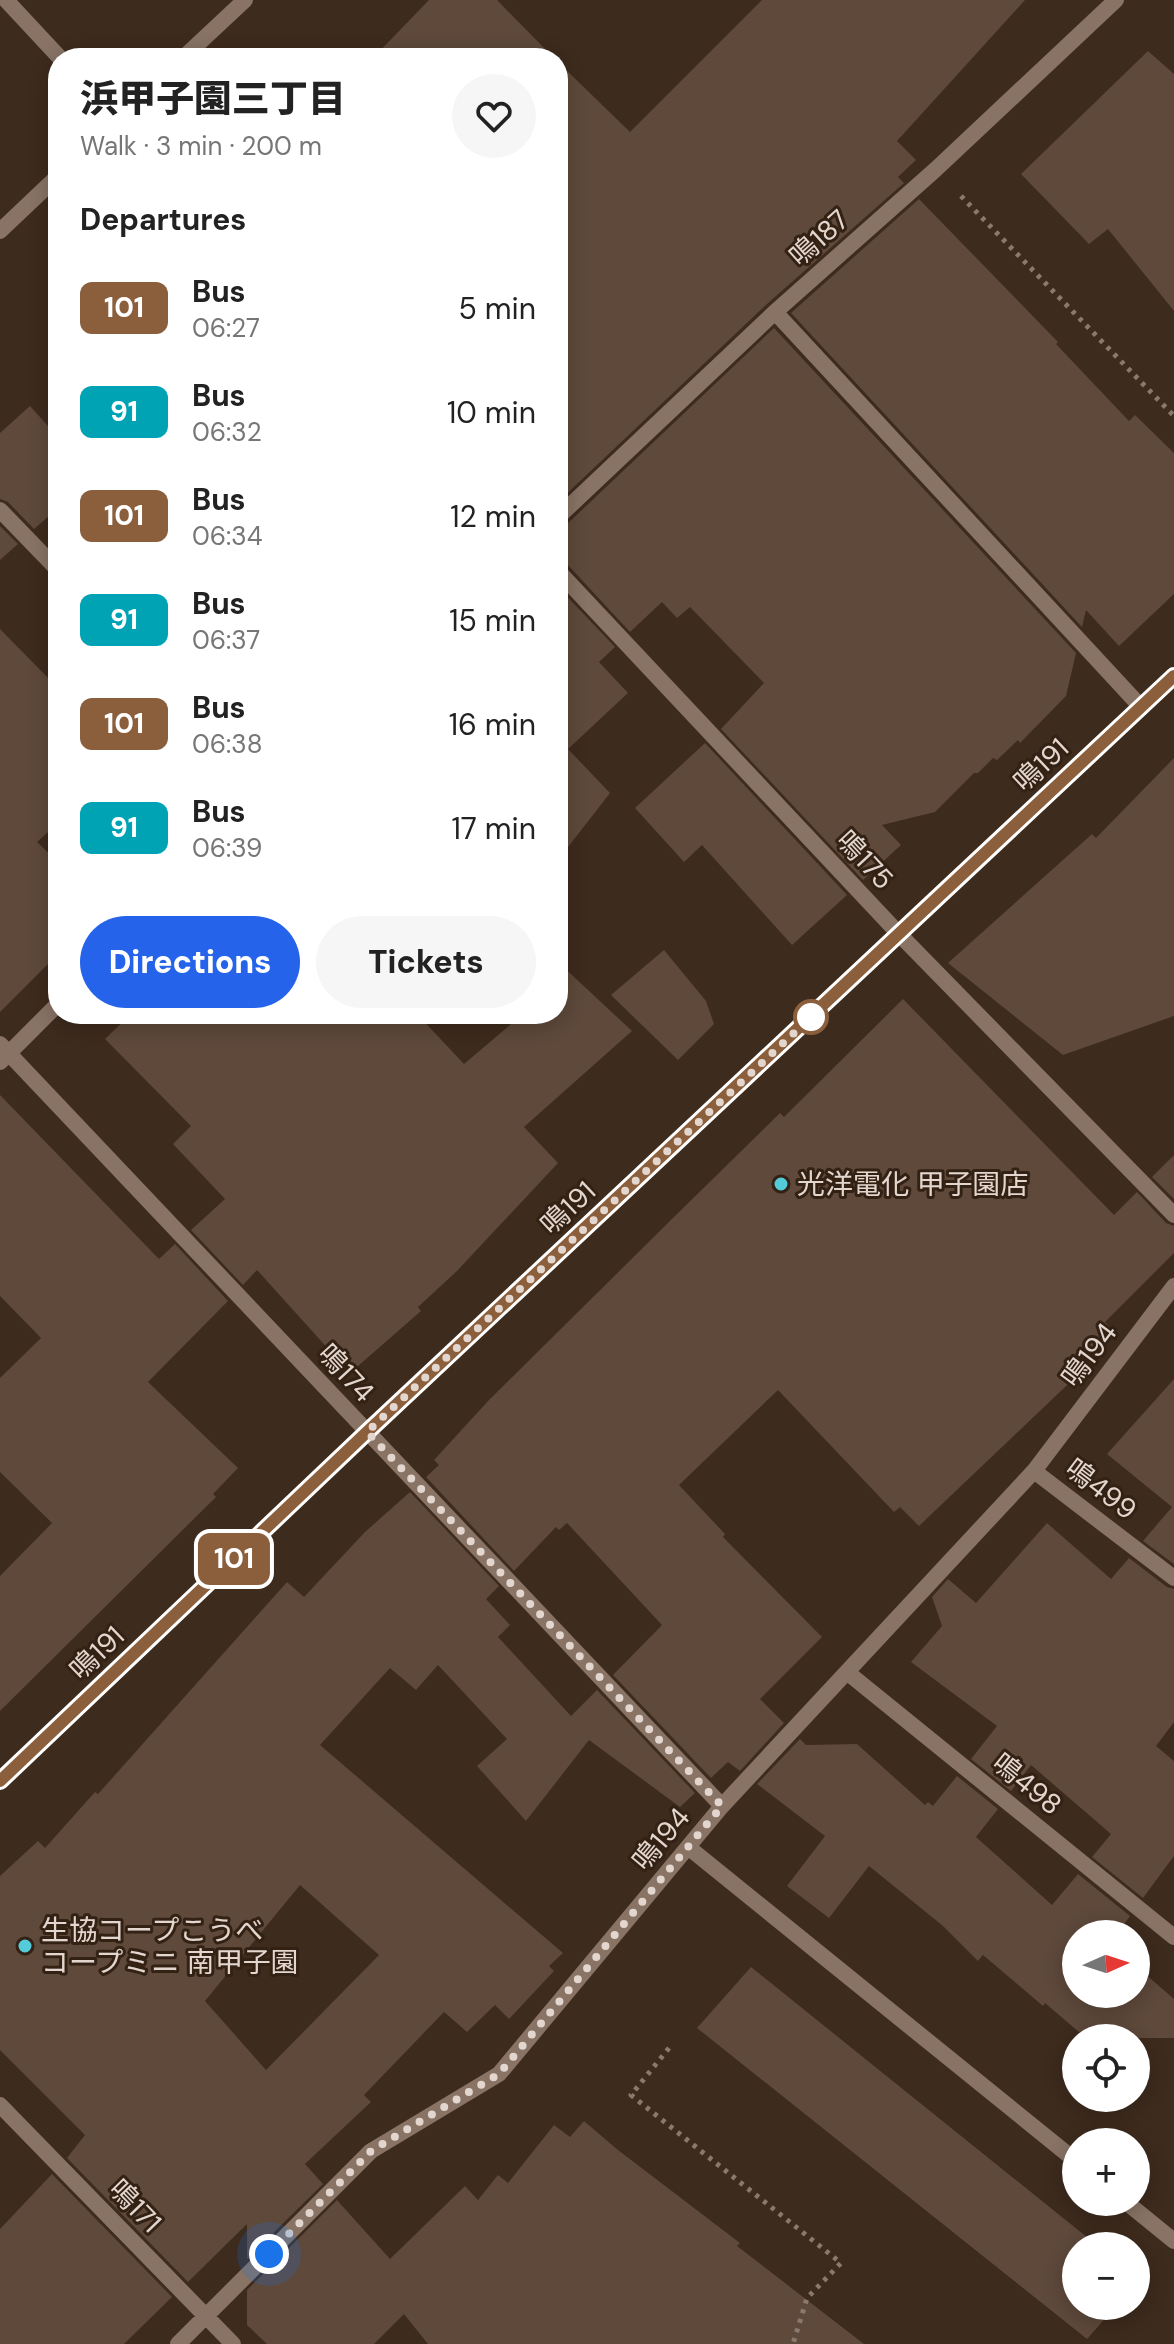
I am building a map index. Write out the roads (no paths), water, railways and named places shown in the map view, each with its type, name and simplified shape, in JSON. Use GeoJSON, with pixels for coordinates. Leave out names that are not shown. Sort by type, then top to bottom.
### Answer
{"type":"FeatureCollection","features":[{"type":"Feature","properties":{"kind":"street"},"geometry":{"type":"LineString","coordinates":[[6,0],[51,48]]}},
{"type":"Feature","properties":{"kind":"street"},"geometry":{"type":"LineString","coordinates":[[194,48],[245,0]]}},
{"type":"Feature","properties":{"kind":"street","name":"鳴187"},"geometry":{"type":"LineString","coordinates":[[568,508],[775,312],[935,170],[1116,0]]}},
{"type":"Feature","properties":{"kind":"street"},"geometry":{"type":"LineString","coordinates":[[0,231],[48,185]]}},
{"type":"Feature","properties":{"kind":"street"},"geometry":{"type":"LineString","coordinates":[[775,312],[1141,707]]}},
{"type":"Feature","properties":{"kind":"street"},"geometry":{"type":"LineString","coordinates":[[0,510],[48,560]]}},
{"type":"Feature","properties":{"kind":"street","name":"鳴175"},"geometry":{"type":"LineString","coordinates":[[568,582],[899,934],[1174,1215]]}},
{"type":"Feature","properties":{"kind":"street","name":"鳴191"},"geometry":{"type":"LineString","coordinates":[[0,1781],[367,1432],[1174,676]]}},
{"type":"Feature","properties":{"kind":"street"},"geometry":{"type":"LineString","coordinates":[[3,1053],[48,1013]]}},
{"type":"Feature","properties":{"kind":"street","name":"鳴174"},"geometry":{"type":"LineString","coordinates":[[3,1053],[722,1806]]}},
{"type":"Feature","properties":{"kind":"street","name":"鳴194"},"geometry":{"type":"LineString","coordinates":[[178,2344],[371,2151],[499,2074],[722,1806],[1034,1471],[1174,1286]]}},
{"type":"Feature","properties":{"kind":"street","name":"鳴499"},"geometry":{"type":"LineString","coordinates":[[1034,1471],[1174,1578]]}},
{"type":"Feature","properties":{"kind":"street","name":"鳴498"},"geometry":{"type":"LineString","coordinates":[[848,1673],[1174,1937]]}},
{"type":"Feature","properties":{"kind":"street"},"geometry":{"type":"LineString","coordinates":[[688,1847],[1062,2150]]}},
{"type":"Feature","properties":{"kind":"street","name":"鳴171"},"geometry":{"type":"LineString","coordinates":[[0,2105],[233,2344]]}},
{"type":"Feature","properties":{"kind":"street"},"geometry":{"type":"LineString","coordinates":[[1143,2216],[1174,2241]]}},
{"type":"Feature","properties":{"kind":"place","name":"光洋電化 甲子園店"},"geometry":{"type":"Point","coordinates":[781,1184]}},
{"type":"Feature","properties":{"kind":"place","name":"生協コープこうべ コープミニ 南甲子園"},"geometry":{"type":"Point","coordinates":[25,1946]}}]}
